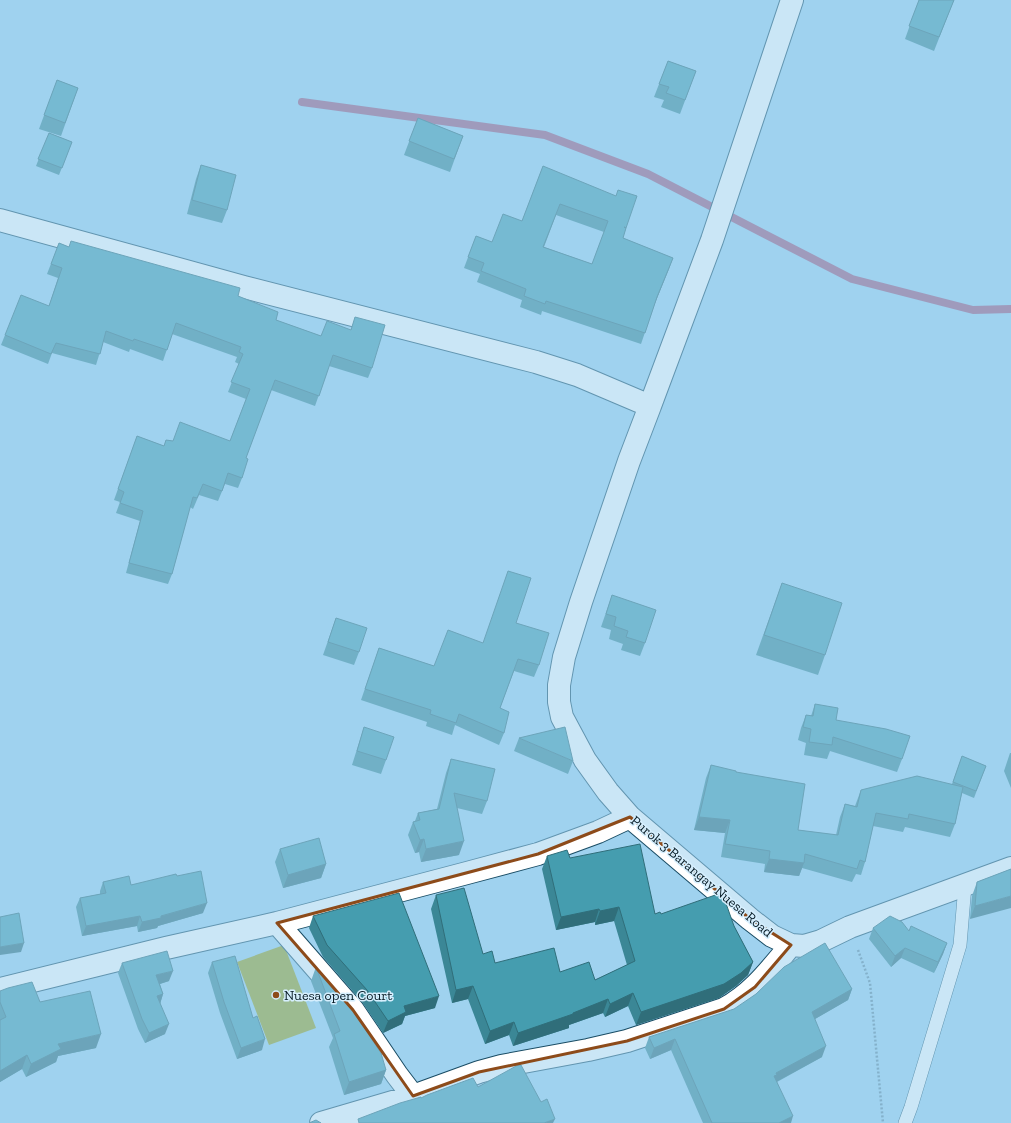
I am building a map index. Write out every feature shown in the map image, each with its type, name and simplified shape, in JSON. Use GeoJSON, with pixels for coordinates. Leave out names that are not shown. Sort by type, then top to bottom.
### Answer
{"type":"FeatureCollection","features":[{"type":"Feature","properties":{"kind":"street","name":"Purok 3 Barangay Nuesa Road"},"geometry":{"type":"LineString","coordinates":[[792,0],[712,240],[629,461],[564,657],[559,685],[559,702],[562,717],[585,760],[608,792],[630,817],[750,919],[772,936],[790,945],[804,946],[821,941],[850,927],[1011,868]]}},
{"type":"Feature","properties":{"kind":"street"},"geometry":{"type":"LineString","coordinates":[[0,220],[244,287],[536,362],[577,375],[650,406]]}},
{"type":"Feature","properties":{"kind":"street"},"geometry":{"type":"LineString","coordinates":[[0,989],[166,948],[277,923],[538,854],[598,832],[630,817]]}},
{"type":"Feature","properties":{"kind":"street"},"geometry":{"type":"LineString","coordinates":[[277,923],[353,1010],[396,1075],[413,1096]]}},
{"type":"Feature","properties":{"kind":"street"},"geometry":{"type":"LineString","coordinates":[[321,1123],[413,1096],[479,1072],[501,1066],[588,1050],[627,1041],[724,1009],[737,1002],[755,987],[790,945]]}},
{"type":"Feature","properties":{"kind":"lane"},"geometry":{"type":"LineString","coordinates":[[905,1123],[960,945],[966,885]]}},
{"type":"Feature","properties":{"kind":"path"},"geometry":{"type":"LineString","coordinates":[[850,927],[870,983],[883,1123]]}},
{"type":"Feature","properties":{"kind":"highlighted area"},"geometry":{"type":"Polygon","coordinates":[[[630,817],[750,919],[791,945],[755,987],[724,1009],[627,1041],[479,1072],[413,1096],[353,1010],[277,923],[538,854],[630,817]]]}},
{"type":"Feature","properties":{"kind":"shaded area","name":"Nuesa open Court"},"geometry":{"type":"Polygon","coordinates":[[[284,945],[316,1028],[269,1045],[237,962],[284,945]]]}},
{"type":"Feature","properties":{"kind":"building"},"geometry":{"type":"Polygon","coordinates":[[[919,0],[954,0],[939,37],[909,26],[919,0]]]}},
{"type":"Feature","properties":{"kind":"building"},"geometry":{"type":"Polygon","coordinates":[[[668,61],[696,71],[685,100],[666,93],[669,87],[659,84],[668,61]]]}},
{"type":"Feature","properties":{"kind":"building"},"geometry":{"type":"Polygon","coordinates":[[[57,80],[78,88],[65,123],[44,115],[57,80]]]}},
{"type":"Feature","properties":{"kind":"building"},"geometry":{"type":"Polygon","coordinates":[[[418,118],[463,136],[454,159],[409,141],[418,118]]]}},
{"type":"Feature","properties":{"kind":"building"},"geometry":{"type":"Polygon","coordinates":[[[49,133],[72,142],[62,168],[38,159],[49,133]]]}},
{"type":"Feature","properties":{"kind":"building"},"geometry":{"type":"Polygon","coordinates":[[[201,165],[236,175],[227,210],[192,200],[201,165]]]}},
{"type":"Feature","properties":{"kind":"building"},"geometry":{"type":"Polygon","coordinates":[[[543,166],[616,196],[618,190],[637,196],[623,238],[673,258],[657,297],[645,333],[546,301],[545,304],[524,296],[526,289],[481,271],[484,263],[468,257],[476,236],[492,242],[503,214],[522,221],[543,166]],[[560,204],[543,247],[592,264],[608,221],[560,204]]]}},
{"type":"Feature","properties":{"kind":"building"},"geometry":{"type":"Polygon","coordinates":[[[71,241],[240,288],[238,296],[278,312],[276,320],[321,336],[327,321],[351,330],[355,317],[385,325],[372,368],[333,355],[319,396],[275,380],[246,458],[248,459],[242,478],[228,473],[222,491],[203,484],[197,498],[193,497],[172,574],[129,563],[143,511],[120,503],[124,492],[118,489],[137,436],[164,446],[166,440],[173,441],[180,422],[230,441],[250,389],[231,382],[243,354],[239,352],[241,347],[176,323],[167,350],[134,339],[133,341],[106,331],[100,354],[56,343],[51,354],[5,335],[21,295],[49,306],[62,268],[51,264],[59,243],[69,247],[71,241]]]}},
{"type":"Feature","properties":{"kind":"building"},"geometry":{"type":"Polygon","coordinates":[[[508,571],[531,578],[516,623],[549,633],[539,665],[518,659],[500,708],[509,712],[504,733],[459,714],[456,723],[430,714],[431,710],[365,689],[379,648],[434,666],[448,630],[483,643],[508,571]]]}},
{"type":"Feature","properties":{"kind":"building"},"geometry":{"type":"Polygon","coordinates":[[[782,583],[842,603],[825,655],[764,635],[782,583]]]}},
{"type":"Feature","properties":{"kind":"building"},"geometry":{"type":"Polygon","coordinates":[[[612,595],[656,610],[645,643],[626,637],[628,631],[614,626],[616,617],[606,614],[612,595]]]}},
{"type":"Feature","properties":{"kind":"building"},"geometry":{"type":"Polygon","coordinates":[[[336,618],[367,628],[359,652],[328,642],[336,618]]]}},
{"type":"Feature","properties":{"kind":"building"},"geometry":{"type":"Polygon","coordinates":[[[815,704],[838,708],[836,720],[886,729],[910,736],[902,759],[833,737],[832,745],[809,742],[811,729],[803,727],[806,715],[813,716],[815,704]]]}},
{"type":"Feature","properties":{"kind":"building"},"geometry":{"type":"Polygon","coordinates":[[[364,727],[394,737],[386,760],[357,751],[364,727]]]}},
{"type":"Feature","properties":{"kind":"building"},"geometry":{"type":"Polygon","coordinates":[[[565,727],[573,761],[519,738],[565,727]]]}},
{"type":"Feature","properties":{"kind":"building"},"geometry":{"type":"Polygon","coordinates":[[[962,756],[986,766],[976,791],[953,782],[962,756]]]}},
{"type":"Feature","properties":{"kind":"building"},"geometry":{"type":"Polygon","coordinates":[[[451,759],[495,769],[487,801],[454,793],[464,841],[426,849],[424,839],[420,840],[413,822],[420,820],[418,813],[439,809],[451,759]]]}},
{"type":"Feature","properties":{"kind":"building"},"geometry":{"type":"Polygon","coordinates":[[[711,765],[736,772],[805,784],[798,830],[838,835],[845,804],[857,807],[861,790],[917,776],[963,787],[955,824],[909,814],[908,819],[876,813],[865,862],[860,860],[857,869],[805,854],[804,863],[769,859],[770,851],[725,844],[730,820],[699,817],[711,765]]]}},
{"type":"Feature","properties":{"kind":"building"},"geometry":{"type":"Polygon","coordinates":[[[319,838],[326,864],[288,875],[280,849],[319,838]]]}},
{"type":"Feature","properties":{"kind":"building"},"geometry":{"type":"Polygon","coordinates":[[[640,844],[655,914],[660,912],[661,914],[721,893],[734,926],[753,962],[741,973],[724,984],[641,1012],[633,993],[610,1004],[608,999],[573,1014],[518,1033],[514,1022],[490,1031],[473,986],[456,990],[436,895],[464,888],[483,954],[492,951],[495,963],[554,948],[560,972],[589,962],[595,980],[635,961],[619,907],[600,911],[599,909],[561,917],[547,856],[567,850],[570,858],[640,844]]]}},
{"type":"Feature","properties":{"kind":"building"},"geometry":{"type":"Polygon","coordinates":[[[1011,869],[1011,896],[975,906],[977,882],[1011,869]]]}},
{"type":"Feature","properties":{"kind":"building"},"geometry":{"type":"Polygon","coordinates":[[[201,871],[207,903],[161,916],[161,918],[142,922],[140,916],[86,926],[80,898],[106,893],[103,882],[129,876],[131,885],[176,874],[177,876],[201,871]]]}},
{"type":"Feature","properties":{"kind":"building"},"geometry":{"type":"Polygon","coordinates":[[[399,893],[439,996],[404,1006],[406,1012],[388,1021],[367,990],[327,945],[313,916],[399,893]]]}},
{"type":"Feature","properties":{"kind":"building"},"geometry":{"type":"Polygon","coordinates":[[[19,913],[24,943],[0,947],[0,917],[19,913]]]}},
{"type":"Feature","properties":{"kind":"building"},"geometry":{"type":"Polygon","coordinates":[[[890,916],[902,922],[909,931],[911,926],[947,943],[938,962],[905,948],[895,956],[873,928],[890,916]]]}},
{"type":"Feature","properties":{"kind":"building"},"geometry":{"type":"Polygon","coordinates":[[[825,943],[852,989],[812,1012],[826,1046],[776,1073],[777,1075],[774,1076],[793,1116],[779,1123],[712,1123],[675,1039],[654,1048],[649,1037],[734,1009],[756,994],[784,967],[825,943]]]}},
{"type":"Feature","properties":{"kind":"building"},"geometry":{"type":"Polygon","coordinates":[[[167,951],[173,971],[156,975],[163,994],[157,996],[169,1024],[149,1033],[142,1019],[122,963],[167,951]]]}},
{"type":"Feature","properties":{"kind":"building"},"geometry":{"type":"Polygon","coordinates":[[[235,956],[253,1018],[257,1016],[265,1039],[241,1048],[224,1002],[212,962],[235,956]]]}},
{"type":"Feature","properties":{"kind":"building"},"geometry":{"type":"Polygon","coordinates":[[[316,967],[348,1004],[381,1053],[386,1070],[349,1082],[334,1034],[340,1031],[316,967]]]}},
{"type":"Feature","properties":{"kind":"building"},"geometry":{"type":"Polygon","coordinates":[[[32,982],[40,1002],[90,991],[101,1034],[58,1044],[61,1049],[31,1064],[27,1055],[0,1071],[0,1020],[6,1017],[0,1002],[0,991],[32,982]]]}},
{"type":"Feature","properties":{"kind":"building"},"geometry":{"type":"Polygon","coordinates":[[[518,1065],[521,1065],[541,1102],[547,1099],[555,1119],[544,1123],[359,1123],[358,1119],[400,1103],[421,1098],[473,1078],[478,1087],[518,1065]]]}},
{"type":"Feature","properties":{"kind":"building"},"geometry":{"type":"Polygon","coordinates":[[[316,1120],[321,1123],[309,1123],[316,1120]]]}},
{"type":"Feature","properties":{"kind":"waterway"},"geometry":{"type":"LineString","coordinates":[[302,102],[545,135],[648,174],[852,279],[973,310],[1011,309]]}},
{"type":"Feature","properties":{"kind":"place","name":"Nuesa open Court"},"geometry":{"type":"Point","coordinates":[276,995]}}]}
